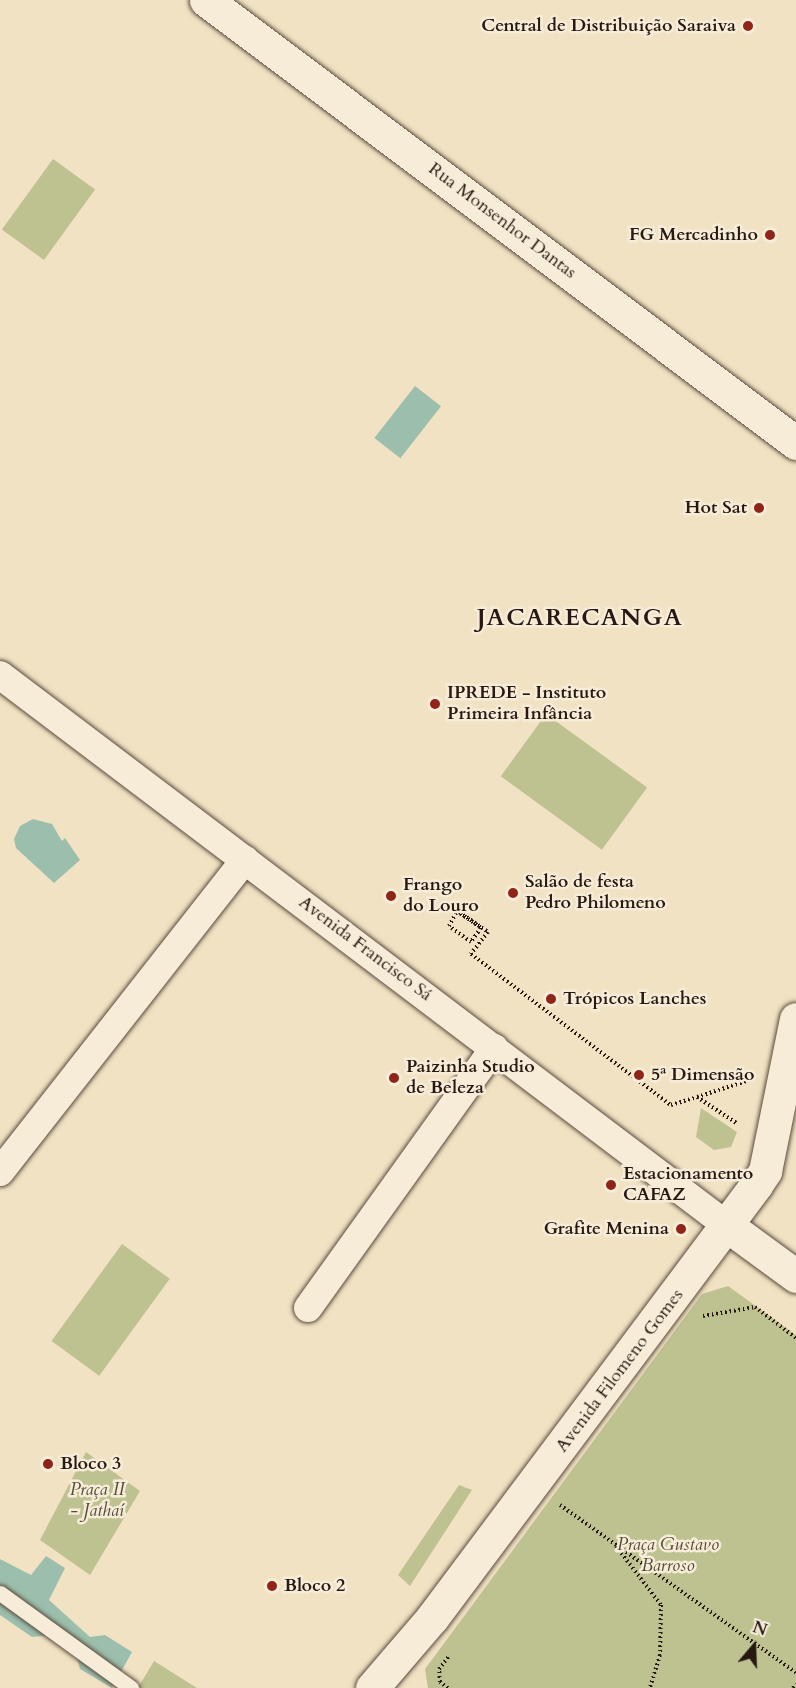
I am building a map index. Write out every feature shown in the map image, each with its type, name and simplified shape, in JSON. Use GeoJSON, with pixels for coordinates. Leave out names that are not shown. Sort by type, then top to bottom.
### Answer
{"type":"FeatureCollection","features":[{"type":"Feature","properties":{"kind":"street","name":"Rua Monsenhor Dantas"},"geometry":{"type":"LineString","coordinates":[[207,0],[796,443]]}},
{"type":"Feature","properties":{"kind":"street","name":"Avenida Francisco Sá"},"geometry":{"type":"LineString","coordinates":[[0,675],[729,1227]]}},
{"type":"Feature","properties":{"kind":"street"},"geometry":{"type":"LineString","coordinates":[[0,1172],[245,859]]}},
{"type":"Feature","properties":{"kind":"street","name":"Avenida Filomeno Gomes"},"geometry":{"type":"LineString","coordinates":[[383,1684],[729,1227],[765,1171],[796,1019]]}},
{"type":"Feature","properties":{"kind":"street"},"geometry":{"type":"LineString","coordinates":[[308,1308],[494,1048]]}},
{"type":"Feature","properties":{"kind":"street"},"geometry":{"type":"LineString","coordinates":[[729,1227],[794,1266]]}},
{"type":"Feature","properties":{"kind":"lane"},"geometry":{"type":"LineString","coordinates":[[0,1593],[130,1688]]}},
{"type":"Feature","properties":{"kind":"path"},"geometry":{"type":"LineString","coordinates":[[452,907],[488,932],[471,954],[671,1105],[745,1079]]}},
{"type":"Feature","properties":{"kind":"path"},"geometry":{"type":"LineString","coordinates":[[457,911],[481,928],[471,942],[449,926],[457,911]]}},
{"type":"Feature","properties":{"kind":"path"},"geometry":{"type":"LineString","coordinates":[[697,1097],[745,1128]]}},
{"type":"Feature","properties":{"kind":"path"},"geometry":{"type":"LineString","coordinates":[[696,1325],[703,1315],[755,1307],[796,1338]]}},
{"type":"Feature","properties":{"kind":"path"},"geometry":{"type":"LineString","coordinates":[[550,1512],[565,1493]]}},
{"type":"Feature","properties":{"kind":"path"},"geometry":{"type":"LineString","coordinates":[[557,1503],[796,1673]]}},
{"type":"Feature","properties":{"kind":"path"},"geometry":{"type":"LineString","coordinates":[[613,1542],[661,1605],[660,1655],[650,1688]]}},
{"type":"Feature","properties":{"kind":"path"},"geometry":{"type":"LineString","coordinates":[[448,1688],[440,1682],[440,1669],[456,1647]]}},
{"type":"Feature","properties":{"kind":"path"},"geometry":{"type":"LineString","coordinates":[[793,1688],[796,1684]]}},
{"type":"Feature","properties":{"kind":"green space"},"geometry":{"type":"Polygon","coordinates":[[[53,159],[95,190],[44,260],[2,229],[53,159]]]}},
{"type":"Feature","properties":{"kind":"green space"},"geometry":{"type":"Polygon","coordinates":[[[546,714],[647,787],[602,850],[501,776],[546,714]]]}},
{"type":"Feature","properties":{"kind":"green space"},"geometry":{"type":"Polygon","coordinates":[[[701,1108],[737,1132],[731,1147],[714,1150],[696,1137],[701,1108]]]}},
{"type":"Feature","properties":{"kind":"green space"},"geometry":{"type":"Polygon","coordinates":[[[122,1244],[170,1279],[99,1376],[51,1341],[122,1244]]]}},
{"type":"Feature","properties":{"kind":"green space","name":"Praça Gustavo Barroso"},"geometry":{"type":"Polygon","coordinates":[[[728,1286],[796,1335],[796,1688],[428,1688],[425,1669],[702,1294],[728,1286]]]}},
{"type":"Feature","properties":{"kind":"green space","name":"Praça II - Jathaí"},"geometry":{"type":"Polygon","coordinates":[[[86,1452],[140,1491],[90,1575],[40,1540],[86,1452]]]}},
{"type":"Feature","properties":{"kind":"green space"},"geometry":{"type":"Polygon","coordinates":[[[459,1485],[472,1490],[410,1586],[398,1575],[459,1485]]]}},
{"type":"Feature","properties":{"kind":"green space"},"geometry":{"type":"Polygon","coordinates":[[[154,1661],[197,1688],[138,1688],[154,1661]]]}},
{"type":"Feature","properties":{"kind":"shaded area"},"geometry":{"type":"Polygon","coordinates":[[[415,386],[441,406],[400,458],[374,438],[415,386]]]}},
{"type":"Feature","properties":{"kind":"shaded area"},"geometry":{"type":"Polygon","coordinates":[[[33,819],[52,824],[62,841],[65,838],[80,860],[54,883],[16,848],[14,839],[20,826],[33,819]]]}},
{"type":"Feature","properties":{"kind":"shaded area"},"geometry":{"type":"Polygon","coordinates":[[[46,1556],[65,1568],[49,1600],[90,1637],[105,1635],[132,1652],[112,1688],[80,1669],[75,1651],[50,1635],[32,1637],[0,1615],[0,1559],[31,1575],[46,1556]]]}},
{"type":"Feature","properties":{"kind":"place","name":"Central de Distribuição Saraiva"},"geometry":{"type":"Point","coordinates":[748,26]}},
{"type":"Feature","properties":{"kind":"place","name":"FG Mercadinho"},"geometry":{"type":"Point","coordinates":[770,235]}},
{"type":"Feature","properties":{"kind":"place","name":"Hot Sat"},"geometry":{"type":"Point","coordinates":[759,508]}},
{"type":"Feature","properties":{"kind":"place","name":"IPREDE - Instituto Primeira Infância"},"geometry":{"type":"Point","coordinates":[435,704]}},
{"type":"Feature","properties":{"kind":"place","name":"Salão de festa Pedro Philomeno"},"geometry":{"type":"Point","coordinates":[513,893]}},
{"type":"Feature","properties":{"kind":"place","name":"Frango do Louro"},"geometry":{"type":"Point","coordinates":[391,896]}},
{"type":"Feature","properties":{"kind":"place","name":"Trópicos Lanches"},"geometry":{"type":"Point","coordinates":[551,999]}},
{"type":"Feature","properties":{"kind":"place","name":"5ª Dimensão"},"geometry":{"type":"Point","coordinates":[639,1075]}},
{"type":"Feature","properties":{"kind":"place","name":"Paizinha Studio de Beleza"},"geometry":{"type":"Point","coordinates":[394,1078]}},
{"type":"Feature","properties":{"kind":"place","name":"Estacionamento CAFAZ"},"geometry":{"type":"Point","coordinates":[611,1185]}},
{"type":"Feature","properties":{"kind":"place","name":"Grafite Menina"},"geometry":{"type":"Point","coordinates":[681,1229]}},
{"type":"Feature","properties":{"kind":"place","name":"Bloco 3"},"geometry":{"type":"Point","coordinates":[48,1464]}},
{"type":"Feature","properties":{"kind":"place","name":"Bloco 2"},"geometry":{"type":"Point","coordinates":[272,1586]}},
{"type":"Feature","properties":{"kind":"district","name":"JACARECANGA"},"geometry":{"type":"Point","coordinates":[580,618]}}]}
